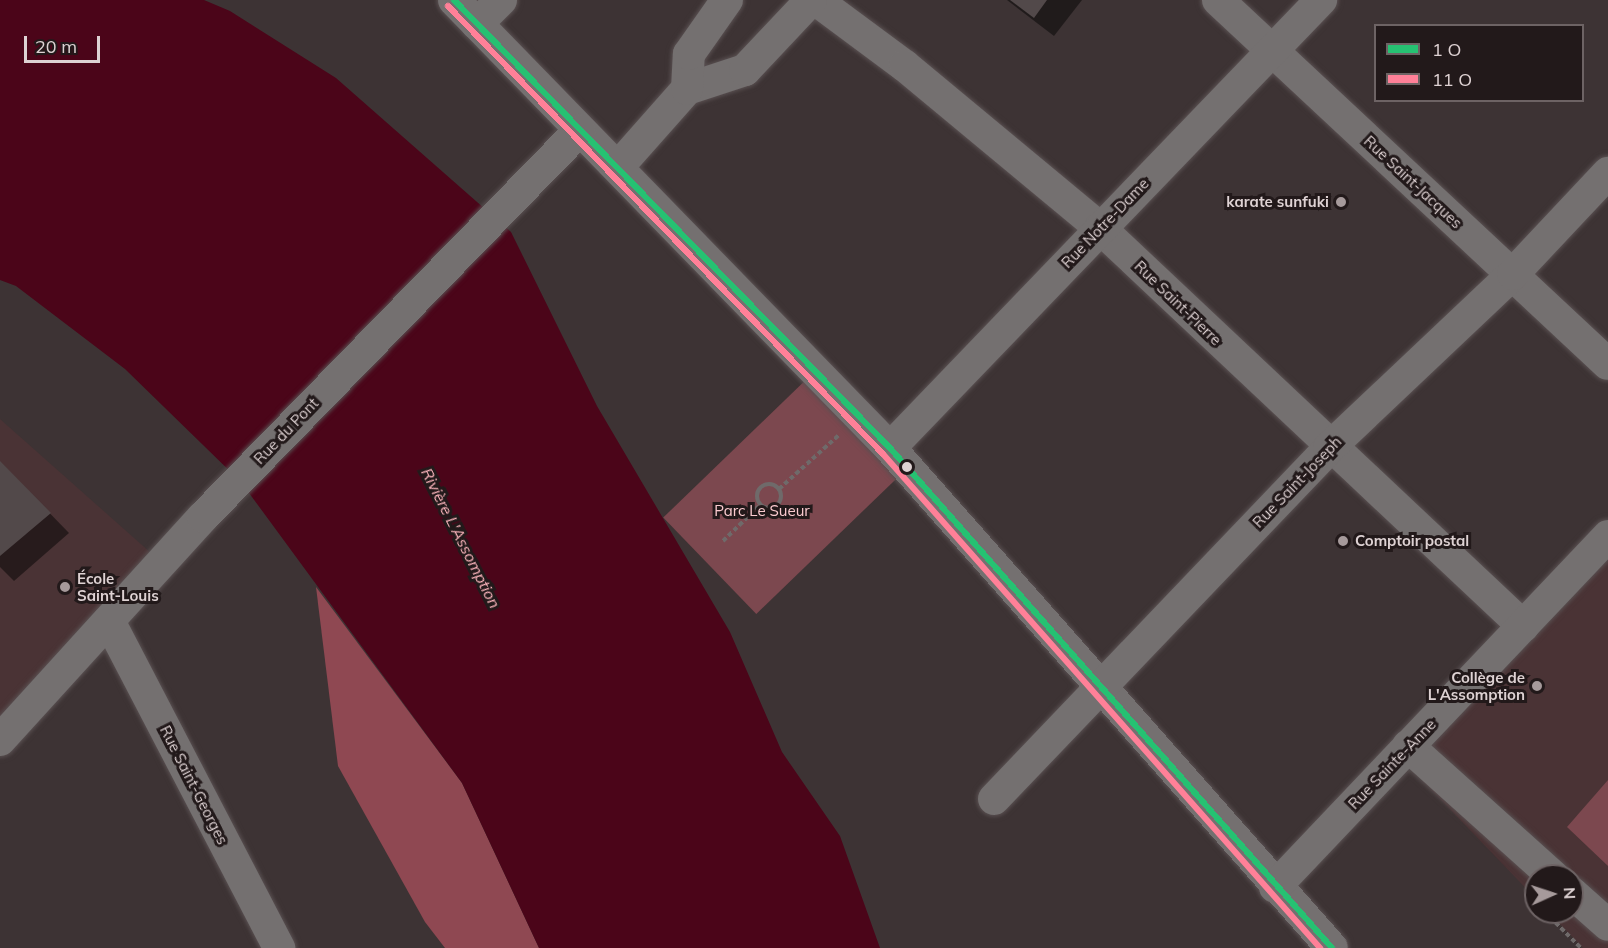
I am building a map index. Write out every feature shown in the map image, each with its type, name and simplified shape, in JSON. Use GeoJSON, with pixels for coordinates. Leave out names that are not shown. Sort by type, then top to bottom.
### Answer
{"type":"FeatureCollection","features":[{"type":"Feature","properties":{"kind":"street"},"geometry":{"type":"LineString","coordinates":[[454,0],[890,448],[1275,887],[1332,948]]}},
{"type":"Feature","properties":{"kind":"street"},"geometry":{"type":"LineString","coordinates":[[477,24],[501,0]]}},
{"type":"Feature","properties":{"kind":"street"},"geometry":{"type":"LineString","coordinates":[[687,89],[689,54],[727,0]]}},
{"type":"Feature","properties":{"kind":"street"},"geometry":{"type":"LineString","coordinates":[[618,167],[687,89],[745,70],[811,0]]}},
{"type":"Feature","properties":{"kind":"street","name":"Rue Saint-Pierre"},"geometry":{"type":"LineString","coordinates":[[816,0],[905,66],[1100,228],[1329,448],[1523,626]]}},
{"type":"Feature","properties":{"kind":"street","name":"Rue Saint-Jacques"},"geometry":{"type":"LineString","coordinates":[[1218,0],[1608,364]]}},
{"type":"Feature","properties":{"kind":"street","name":"Rue Notre-Dame"},"geometry":{"type":"LineString","coordinates":[[890,448],[1321,0]]}},
{"type":"Feature","properties":{"kind":"street","name":"Rue du Pont"},"geometry":{"type":"LineString","coordinates":[[0,740],[203,517],[540,166],[580,130]]}},
{"type":"Feature","properties":{"kind":"street","name":"Rue Saint-Joseph"},"geometry":{"type":"LineString","coordinates":[[994,799],[1102,689],[1329,448],[1513,274],[1608,173]]}},
{"type":"Feature","properties":{"kind":"street","name":"Rue Sainte-Anne"},"geometry":{"type":"LineString","coordinates":[[1275,887],[1608,536]]}},
{"type":"Feature","properties":{"kind":"street","name":"Rue Saint-Georges"},"geometry":{"type":"LineString","coordinates":[[109,621],[279,948]]}},
{"type":"Feature","properties":{"kind":"street"},"geometry":{"type":"LineString","coordinates":[[1408,746],[1540,864]]}},
{"type":"Feature","properties":{"kind":"street"},"geometry":{"type":"LineString","coordinates":[[1584,904],[1608,925]]}},
{"type":"Feature","properties":{"kind":"path"},"geometry":{"type":"LineString","coordinates":[[760,505],[776,507],[779,489],[860,417]]}},
{"type":"Feature","properties":{"kind":"path"},"geometry":{"type":"LineString","coordinates":[[723,541],[760,505],[761,487],[779,489]]}},
{"type":"Feature","properties":{"kind":"path"},"geometry":{"type":"LineString","coordinates":[[1557,924],[1581,948]]}},
{"type":"Feature","properties":{"kind":"shaded area","name":"École Saint-Louis"},"geometry":{"type":"Polygon","coordinates":[[[0,419],[151,553],[0,740],[0,419]]]}},
{"type":"Feature","properties":{"kind":"shaded area","name":"Collège de L'Assomption"},"geometry":{"type":"Polygon","coordinates":[[[1608,536],[1608,948],[1583,948],[1560,924],[1584,924],[1584,864],[1524,864],[1524,886],[1399,756],[1608,536]]]}},
{"type":"Feature","properties":{"kind":"shaded area"},"geometry":{"type":"Polygon","coordinates":[[[316,587],[462,783],[539,948],[445,948],[425,922],[338,766],[316,587]]]}},
{"type":"Feature","properties":{"kind":"green space","name":"Parc Le Sueur"},"geometry":{"type":"Polygon","coordinates":[[[815,371],[908,467],[756,614],[663,518],[815,371]]]}},
{"type":"Feature","properties":{"kind":"green space"},"geometry":{"type":"Polygon","coordinates":[[[1608,780],[1608,866],[1567,827],[1608,780]]]}},
{"type":"Feature","properties":{"kind":"water","name":"Rivière L'Assomption"},"geometry":{"type":"Polygon","coordinates":[[[0,0],[204,0],[230,11],[336,78],[511,232],[597,406],[730,632],[782,752],[840,836],[880,948],[539,948],[462,783],[241,482],[125,369],[16,286],[0,280],[0,0]]]}},
{"type":"Feature","properties":{"kind":"building"},"geometry":{"type":"Polygon","coordinates":[[[1010,0],[1047,0],[1034,18],[1010,0]]]}},
{"type":"Feature","properties":{"kind":"building"},"geometry":{"type":"Polygon","coordinates":[[[0,461],[51,513],[0,556],[0,461]]]}},
{"type":"Feature","properties":{"kind":"transit line"},"geometry":{"type":"LineString","coordinates":[[454,0],[890,448],[1332,948]]}},
{"type":"Feature","properties":{"kind":"transit line"},"geometry":{"type":"LineString","coordinates":[[448,6],[883,454],[1320,948]]}},
{"type":"Feature","properties":{"kind":"place","name":"karate sunfuki"},"geometry":{"type":"Point","coordinates":[1341,202]}},
{"type":"Feature","properties":{"kind":"place","name":"Comptoir postal"},"geometry":{"type":"Point","coordinates":[1343,541]}},
{"type":"Feature","properties":{"kind":"place","name":"École Saint-Louis"},"geometry":{"type":"Point","coordinates":[65,587]}},
{"type":"Feature","properties":{"kind":"place","name":"Collège de L'Assomption"},"geometry":{"type":"Point","coordinates":[1537,686]}}]}
